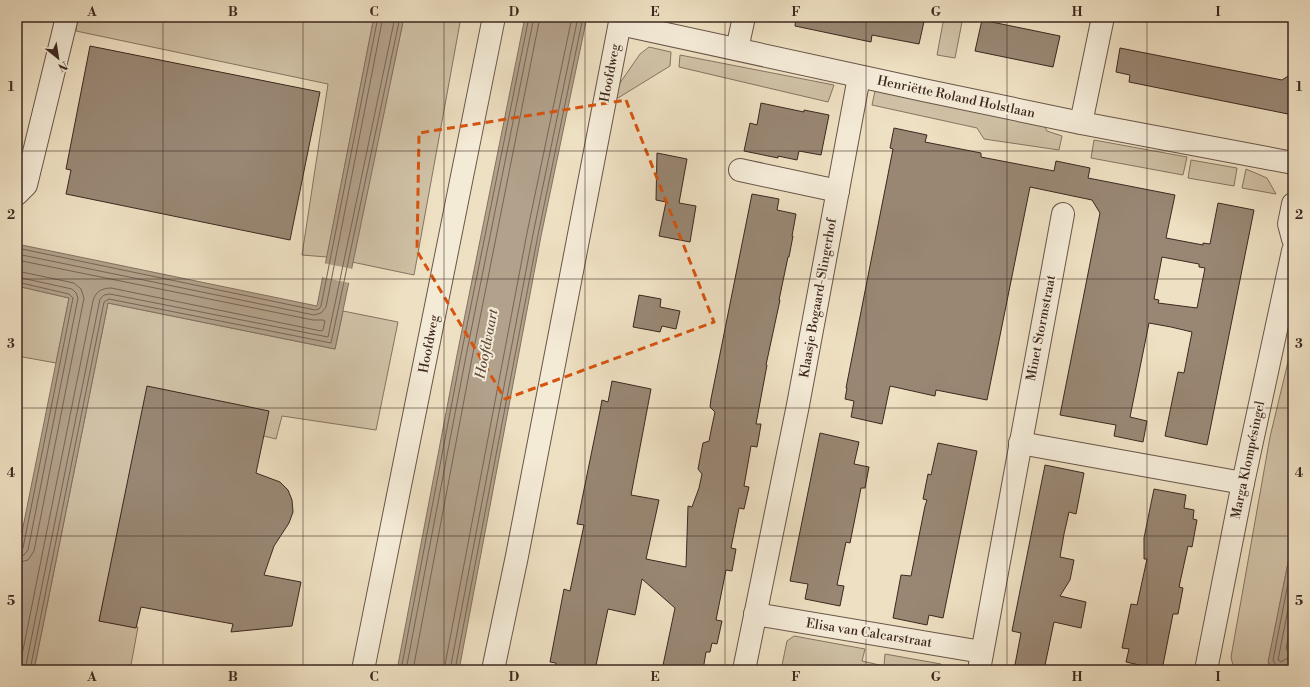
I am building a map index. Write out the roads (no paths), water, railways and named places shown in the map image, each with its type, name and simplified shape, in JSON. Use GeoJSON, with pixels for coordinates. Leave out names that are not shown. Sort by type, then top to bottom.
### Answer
{"type":"FeatureCollection","features":[{"type":"Feature","properties":{"kind":"street"},"geometry":{"type":"LineString","coordinates":[[17,194],[26,185],[67,17]]}},
{"type":"Feature","properties":{"kind":"street","name":"Hoofdweg"},"geometry":{"type":"LineString","coordinates":[[363,670],[494,17]]}},
{"type":"Feature","properties":{"kind":"street"},"geometry":{"type":"LineString","coordinates":[[737,49],[744,17]]}},
{"type":"Feature","properties":{"kind":"street"},"geometry":{"type":"LineString","coordinates":[[1081,123],[1103,17]]}},
{"type":"Feature","properties":{"kind":"street","name":"Hoofdweg"},"geometry":{"type":"LineString","coordinates":[[493,670],[517,556],[620,20]]}},
{"type":"Feature","properties":{"kind":"street","name":"Henriëtte Roland Holstlaan"},"geometry":{"type":"LineString","coordinates":[[620,20],[859,77],[1081,123],[1293,163]]}},
{"type":"Feature","properties":{"kind":"street","name":"Klaasje Bogaard-Slingerhof"},"geometry":{"type":"LineString","coordinates":[[755,614],[798,405],[859,77]]}},
{"type":"Feature","properties":{"kind":"street"},"geometry":{"type":"LineString","coordinates":[[740,170],[838,191]]}},
{"type":"Feature","properties":{"kind":"street"},"geometry":{"type":"LineString","coordinates":[[1293,204],[1289,224],[1293,239]]}},
{"type":"Feature","properties":{"kind":"street","name":"Minet Stormstraat"},"geometry":{"type":"LineString","coordinates":[[980,661],[1063,214]]}},
{"type":"Feature","properties":{"kind":"street","name":"Marga Klompésingel"},"geometry":{"type":"LineString","coordinates":[[1206,670],[1243,482],[1293,251]]}},
{"type":"Feature","properties":{"kind":"street"},"geometry":{"type":"LineString","coordinates":[[1020,442],[1243,482]]}},
{"type":"Feature","properties":{"kind":"street"},"geometry":{"type":"LineString","coordinates":[[744,670],[755,614]]}},
{"type":"Feature","properties":{"kind":"street","name":"Elisa van Calcarstraat"},"geometry":{"type":"LineString","coordinates":[[755,614],[980,661]]}},
{"type":"Feature","properties":{"kind":"water"},"geometry":{"type":"Polygon","coordinates":[[[374,17],[404,17],[335,349],[108,303],[34,670],[17,670],[17,557],[69,298],[17,286],[17,244],[317,306],[374,17]]]}},
{"type":"Feature","properties":{"kind":"water","name":"Hoofdvaart"},"geometry":{"type":"Polygon","coordinates":[[[525,17],[587,17],[541,236],[459,670],[397,670],[457,355],[525,17]]]}},
{"type":"Feature","properties":{"kind":"water"},"geometry":{"type":"Polygon","coordinates":[[[1293,538],[1293,662],[1292,665],[1286,670],[1276,670],[1268,662],[1293,538]]]}}]}
